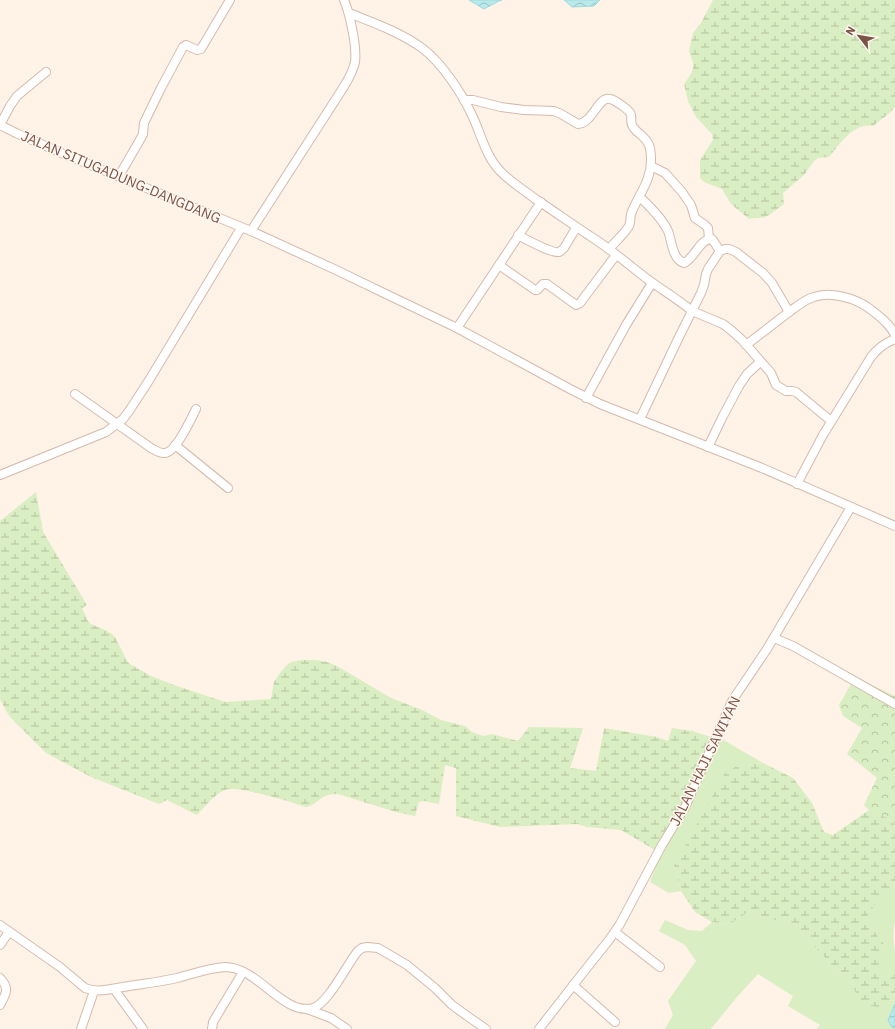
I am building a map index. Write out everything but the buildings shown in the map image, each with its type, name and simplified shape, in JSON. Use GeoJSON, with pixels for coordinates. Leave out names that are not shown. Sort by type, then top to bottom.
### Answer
{"type":"FeatureCollection","features":[{"type":"Feature","properties":{"kind":"street"},"geometry":{"type":"LineString","coordinates":[[251,231],[353,70],[356,55],[349,12],[344,0]]}},
{"type":"Feature","properties":{"kind":"street"},"geometry":{"type":"LineString","coordinates":[[119,176],[143,134],[144,123],[183,47],[186,45],[197,50],[201,49],[227,1]]}},
{"type":"Feature","properties":{"kind":"street"},"geometry":{"type":"LineString","coordinates":[[349,12],[400,35],[430,55],[459,91],[469,108],[485,147],[496,166],[514,183],[576,228],[609,249],[652,283],[692,310],[727,326],[738,335],[772,374],[779,387],[786,391],[796,392],[831,421]]}},
{"type":"Feature","properties":{"kind":"street"},"geometry":{"type":"LineString","coordinates":[[0,125],[17,96],[46,72]]}},
{"type":"Feature","properties":{"kind":"street"},"geometry":{"type":"LineString","coordinates":[[464,100],[473,100],[524,110],[554,111],[578,124],[588,119],[604,99],[611,99],[631,113],[632,125],[634,129],[644,137],[649,145],[651,153],[651,166],[649,177],[630,216],[630,225],[609,249]]}},
{"type":"Feature","properties":{"kind":"street","name":"JALAN SITUGADUNG-DANGDANG"},"geometry":{"type":"LineString","coordinates":[[0,125],[48,147],[251,231],[328,266],[457,328],[586,398],[762,468],[895,526]]}},
{"type":"Feature","properties":{"kind":"street"},"geometry":{"type":"LineString","coordinates":[[651,166],[665,173],[682,192],[691,205],[695,218],[707,227],[709,239],[712,240],[720,251]]}},
{"type":"Feature","properties":{"kind":"street"},"geometry":{"type":"LineString","coordinates":[[640,197],[655,212],[665,226],[673,250],[681,262],[684,263],[689,260],[703,242],[709,239]]}},
{"type":"Feature","properties":{"kind":"street"},"geometry":{"type":"LineString","coordinates":[[457,328],[541,202]]}},
{"type":"Feature","properties":{"kind":"street"},"geometry":{"type":"LineString","coordinates":[[0,475],[106,432],[123,419],[137,400],[242,228]]}},
{"type":"Feature","properties":{"kind":"street"},"geometry":{"type":"LineString","coordinates":[[518,236],[552,252],[558,252],[564,248],[576,228]]}},
{"type":"Feature","properties":{"kind":"street"},"geometry":{"type":"LineString","coordinates":[[640,420],[701,293],[706,274],[720,251],[725,249],[732,250],[745,258],[763,273],[772,283],[789,312]]}},
{"type":"Feature","properties":{"kind":"street"},"geometry":{"type":"LineString","coordinates":[[499,265],[535,290],[544,284],[547,284],[576,305],[580,303],[616,255]]}},
{"type":"Feature","properties":{"kind":"street"},"geometry":{"type":"LineString","coordinates":[[586,398],[626,325],[652,283]]}},
{"type":"Feature","properties":{"kind":"street"},"geometry":{"type":"LineString","coordinates":[[746,345],[789,312],[810,298],[821,295],[833,295],[862,303],[884,320],[895,335]]}},
{"type":"Feature","properties":{"kind":"street"},"geometry":{"type":"LineString","coordinates":[[797,484],[831,421],[874,352],[883,345],[895,339]]}},
{"type":"Feature","properties":{"kind":"street"},"geometry":{"type":"LineString","coordinates":[[708,447],[722,416],[739,386],[747,374],[760,362]]}},
{"type":"Feature","properties":{"kind":"street"},"geometry":{"type":"LineString","coordinates":[[75,394],[117,425],[154,450],[162,453],[169,452],[176,445],[196,409]]}},
{"type":"Feature","properties":{"kind":"street"},"geometry":{"type":"LineString","coordinates":[[176,445],[228,488]]}},
{"type":"Feature","properties":{"kind":"street","name":"JALAN HAJI SAWIYAN"},"geometry":{"type":"LineString","coordinates":[[539,1029],[615,932],[658,851],[685,807],[730,705],[774,638],[851,507]]}},
{"type":"Feature","properties":{"kind":"street"},"geometry":{"type":"LineString","coordinates":[[774,638],[793,646],[895,704]]}},
{"type":"Feature","properties":{"kind":"street"},"geometry":{"type":"LineString","coordinates":[[0,925],[60,967],[85,988],[94,991],[168,980],[226,967],[243,972],[256,979],[289,1004],[305,1008],[331,1018],[347,1029]]}},
{"type":"Feature","properties":{"kind":"street"},"geometry":{"type":"LineString","coordinates":[[0,945],[9,932]]}},
{"type":"Feature","properties":{"kind":"street"},"geometry":{"type":"LineString","coordinates":[[615,932],[660,967]]}},
{"type":"Feature","properties":{"kind":"street"},"geometry":{"type":"LineString","coordinates":[[305,1008],[312,1008],[319,1005],[335,986],[358,951],[367,946],[378,948],[407,965],[435,988],[452,1005],[486,1029]]}},
{"type":"Feature","properties":{"kind":"street"},"geometry":{"type":"LineString","coordinates":[[212,1029],[214,1022],[243,972]]}},
{"type":"Feature","properties":{"kind":"street"},"geometry":{"type":"LineString","coordinates":[[0,978],[4,984],[6,992],[0,1005]]}},
{"type":"Feature","properties":{"kind":"street"},"geometry":{"type":"LineString","coordinates":[[573,985],[615,1022]]}},
{"type":"Feature","properties":{"kind":"street"},"geometry":{"type":"LineString","coordinates":[[114,989],[143,1029]]}},
{"type":"Feature","properties":{"kind":"street"},"geometry":{"type":"LineString","coordinates":[[80,1029],[94,991]]}},
{"type":"Feature","properties":{"kind":"green space"},"geometry":{"type":"Polygon","coordinates":[[[713,0],[895,0],[895,106],[891,112],[873,126],[860,127],[848,135],[829,157],[818,158],[814,161],[804,175],[783,193],[784,204],[763,218],[749,219],[731,204],[722,189],[704,182],[700,178],[700,160],[713,140],[712,134],[696,117],[688,101],[684,84],[693,68],[693,62],[689,51],[693,33],[701,23],[713,0]]]}},
{"type":"Feature","properties":{"kind":"green space"},"geometry":{"type":"Polygon","coordinates":[[[36,492],[43,532],[87,605],[82,608],[88,621],[115,637],[130,664],[151,676],[174,685],[225,702],[271,699],[274,682],[280,673],[291,662],[316,660],[327,662],[337,666],[391,698],[422,710],[441,720],[465,726],[472,732],[483,736],[492,734],[518,741],[529,727],[583,728],[570,768],[596,771],[604,728],[657,737],[668,741],[672,728],[692,731],[714,738],[681,814],[655,850],[621,830],[587,827],[577,824],[500,827],[456,816],[456,768],[445,765],[439,804],[424,801],[419,802],[415,816],[396,812],[338,794],[330,794],[322,797],[313,805],[306,807],[277,798],[232,789],[221,792],[213,798],[197,815],[167,800],[159,804],[91,777],[46,753],[10,717],[0,699],[0,521],[36,492]]]}},
{"type":"Feature","properties":{"kind":"green space"},"geometry":{"type":"Polygon","coordinates":[[[855,677],[895,696],[895,826],[894,821],[869,810],[864,805],[877,778],[847,754],[862,728],[843,716],[839,705],[855,677]]]}},
{"type":"Feature","properties":{"kind":"green space"},"geometry":{"type":"Polygon","coordinates":[[[720,738],[763,763],[737,766],[674,866],[681,891],[669,893],[650,882],[662,851],[686,814],[720,738]]]}},
{"type":"Feature","properties":{"kind":"green space"},"geometry":{"type":"Polygon","coordinates":[[[763,763],[793,778],[812,803],[824,832],[833,835],[869,810],[894,821],[895,885],[878,900],[865,920],[885,945],[880,957],[880,973],[895,973],[895,1001],[885,1000],[879,1007],[862,1005],[853,987],[852,977],[848,972],[840,974],[794,924],[785,917],[767,923],[751,910],[730,924],[712,922],[695,912],[681,891],[674,866],[725,773],[737,766],[763,763]]]}},
{"type":"Feature","properties":{"kind":"green space"},"geometry":{"type":"Polygon","coordinates":[[[895,885],[895,923],[893,934],[895,973],[880,973],[880,957],[885,945],[865,920],[878,900],[895,885]]]}},
{"type":"Feature","properties":{"kind":"green space"},"geometry":{"type":"Polygon","coordinates":[[[751,910],[767,923],[785,917],[794,924],[840,974],[848,972],[852,977],[853,987],[885,1000],[895,1001],[893,1011],[888,1020],[895,1029],[817,1029],[820,1025],[788,1006],[793,996],[758,974],[711,1029],[665,1029],[673,1015],[668,1001],[696,961],[685,945],[659,931],[665,920],[688,930],[702,931],[712,922],[730,924],[751,910]]]}},
{"type":"Feature","properties":{"kind":"water"},"geometry":{"type":"Polygon","coordinates":[[[469,0],[502,0],[484,9],[469,0]]]}},
{"type":"Feature","properties":{"kind":"water"},"geometry":{"type":"Polygon","coordinates":[[[564,0],[600,0],[594,6],[572,7],[564,0]]]}},
{"type":"Feature","properties":{"kind":"water"},"geometry":{"type":"Polygon","coordinates":[[[895,1004],[895,1028],[892,1027],[888,1020],[895,1004]]]}}]}
